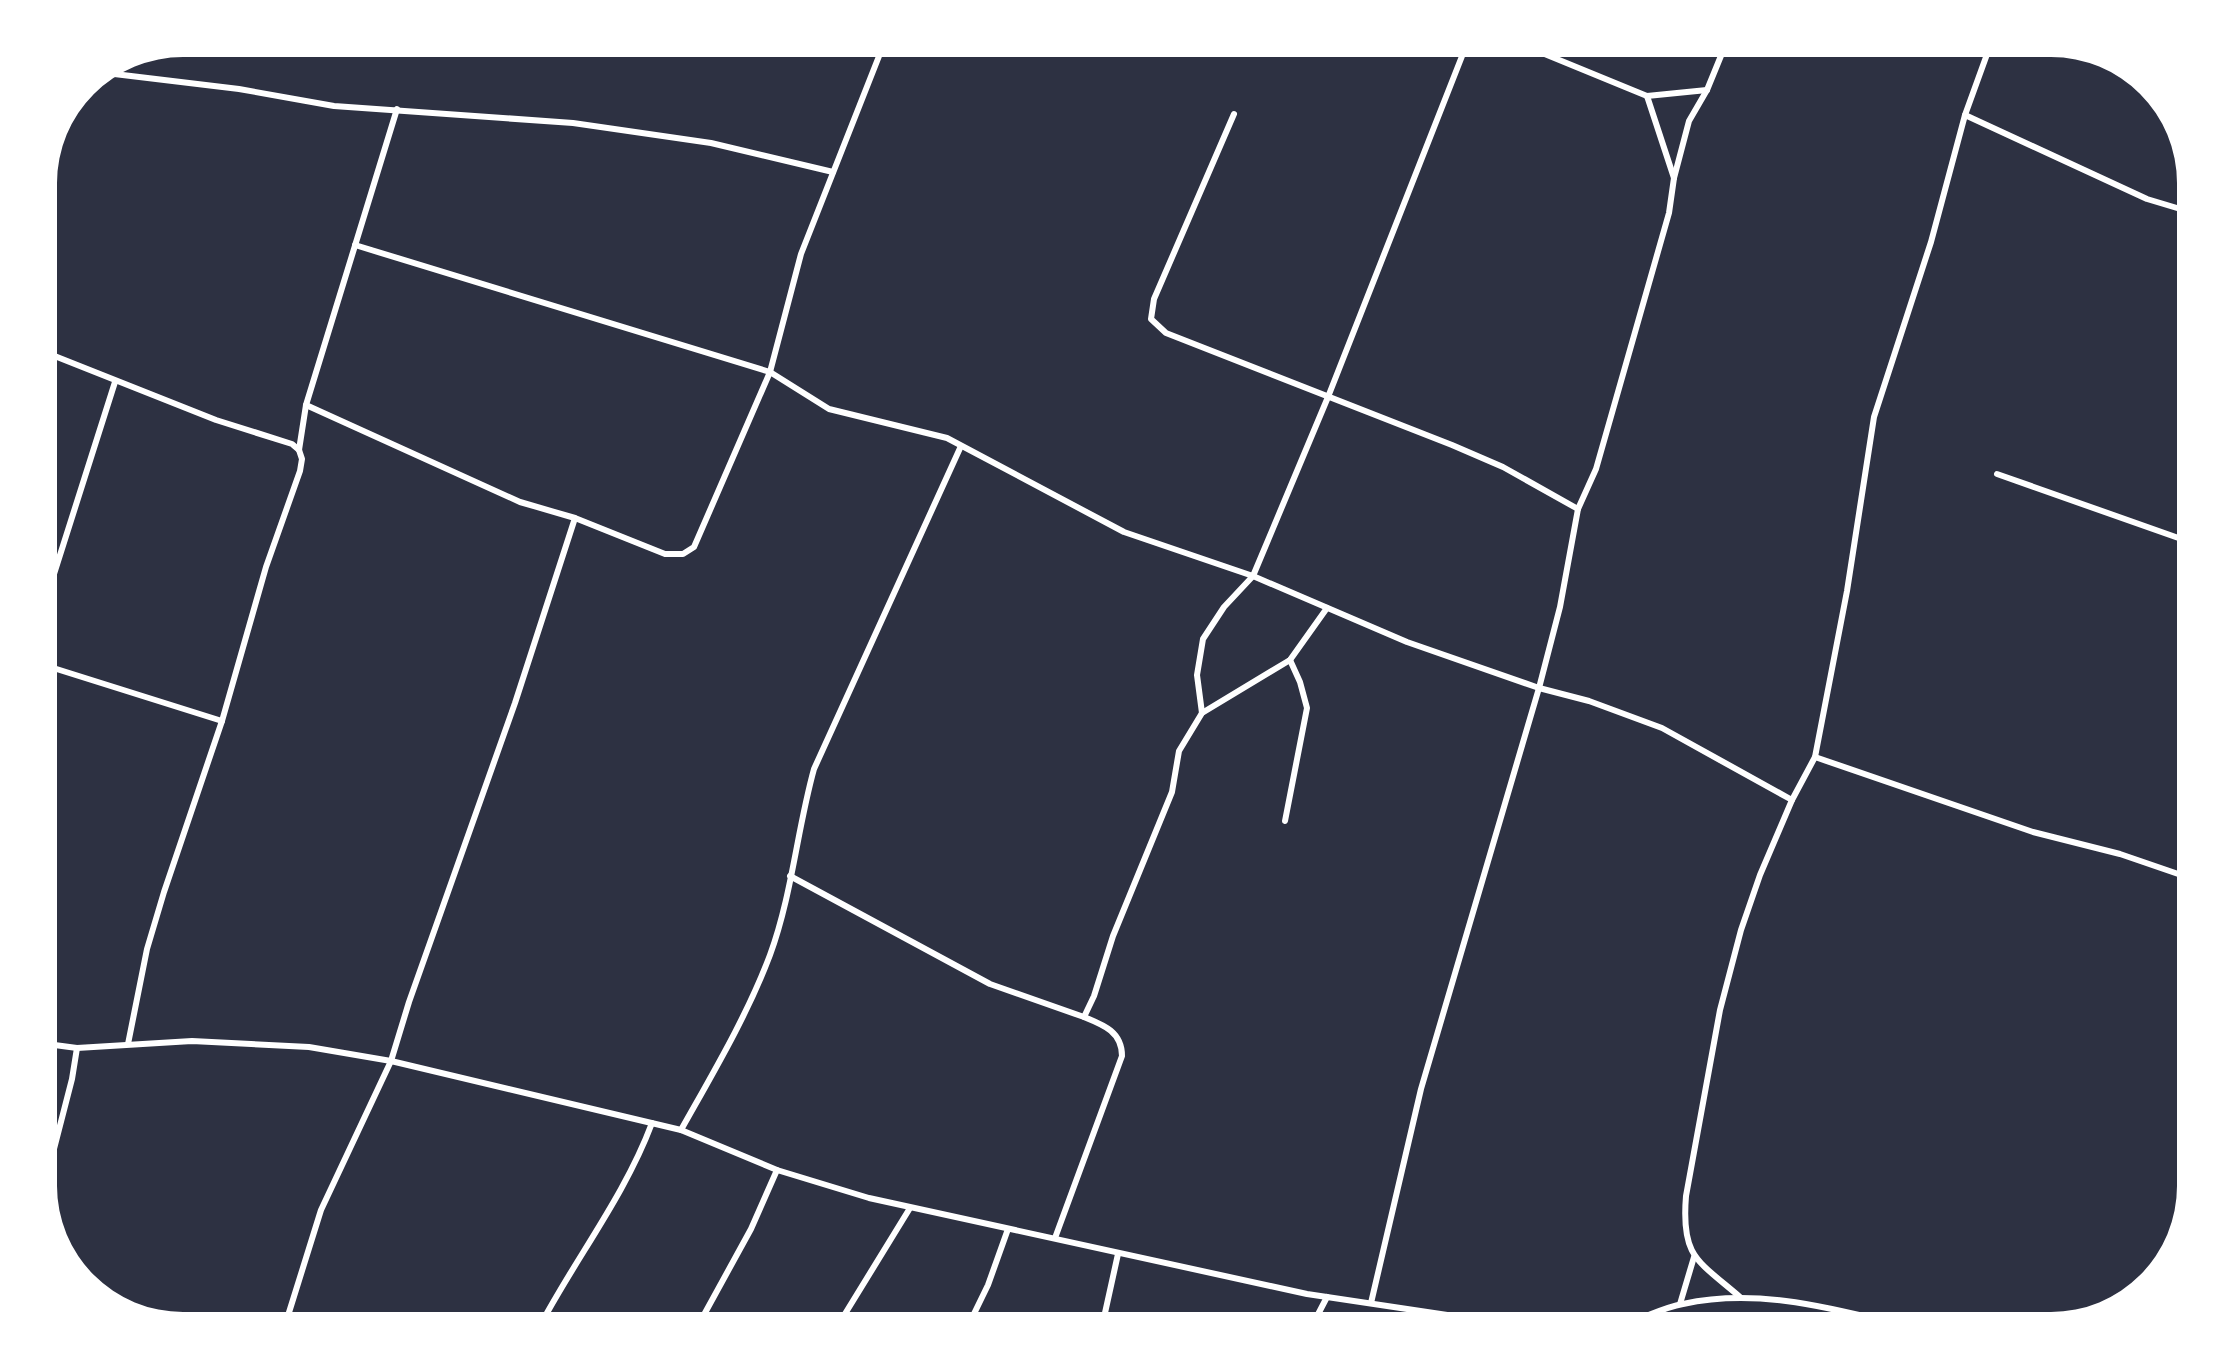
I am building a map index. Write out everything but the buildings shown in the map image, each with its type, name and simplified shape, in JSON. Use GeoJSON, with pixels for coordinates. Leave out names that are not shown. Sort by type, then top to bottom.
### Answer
{"type":"FeatureCollection","features":[{"type":"Feature","properties":{"kind":"street"},"geometry":{"type":"LineString","coordinates":[[306,405],[520,502],[575,518],[664,554],[683,554],[694,547],[770,372],[801,254],[879,57]]}},
{"type":"Feature","properties":{"kind":"street"},"geometry":{"type":"LineString","coordinates":[[1202,713],[1197,675],[1203,639],[1224,607],[1253,576],[1328,397],[1462,57]]}},
{"type":"Feature","properties":{"kind":"street"},"geometry":{"type":"LineString","coordinates":[[1552,57],[1647,96],[1707,90]]}},
{"type":"Feature","properties":{"kind":"street"},"geometry":{"type":"LineString","coordinates":[[1371,1303],[1421,1089],[1539,688],[1560,607],[1578,509],[1596,469],[1669,213],[1674,178],[1689,120],[1707,90],[1720,57]]}},
{"type":"Feature","properties":{"kind":"street"},"geometry":{"type":"LineString","coordinates":[[1740,1297],[1694,1257],[1683,1227],[1686,1196],[1720,1010],[1745,919],[1792,800],[1815,757],[1847,591],[1874,417],[1931,242],[1965,115],[1986,57]]}},
{"type":"Feature","properties":{"kind":"street"},"geometry":{"type":"LineString","coordinates":[[119,75],[239,89],[334,106],[573,123],[619,129],[711,143],[833,172]]}},
{"type":"Feature","properties":{"kind":"street"},"geometry":{"type":"LineString","coordinates":[[1647,96],[1674,178]]}},
{"type":"Feature","properties":{"kind":"street"},"geometry":{"type":"LineString","coordinates":[[128,1044],[147,949],[222,721],[266,567],[300,471],[302,459],[299,450],[306,405],[397,109]]}},
{"type":"Feature","properties":{"kind":"street"},"geometry":{"type":"LineString","coordinates":[[1234,114],[1154,299],[1151,319],[1166,333],[1503,467],[1578,509]]}},
{"type":"Feature","properties":{"kind":"street"},"geometry":{"type":"LineString","coordinates":[[1965,115],[2146,199],[2177,209]]}},
{"type":"Feature","properties":{"kind":"street"},"geometry":{"type":"LineString","coordinates":[[355,245],[770,372],[829,409],[947,438],[1124,532],[1253,576],[1407,642],[1539,688],[1589,700],[1662,728],[1792,800]]}},
{"type":"Feature","properties":{"kind":"street"},"geometry":{"type":"LineString","coordinates":[[57,356],[115,382],[216,420],[292,444],[299,450]]}},
{"type":"Feature","properties":{"kind":"street"},"geometry":{"type":"LineString","coordinates":[[57,565],[115,382]]}},
{"type":"Feature","properties":{"kind":"street"},"geometry":{"type":"LineString","coordinates":[[681,1130],[750,1004],[783,913],[801,815],[814,769],[853,689],[961,446]]}},
{"type":"Feature","properties":{"kind":"street"},"geometry":{"type":"LineString","coordinates":[[1997,474],[2177,537]]}},
{"type":"Feature","properties":{"kind":"street"},"geometry":{"type":"LineString","coordinates":[[289,1312],[321,1210],[391,1060],[409,1002],[516,703],[575,518]]}},
{"type":"Feature","properties":{"kind":"street"},"geometry":{"type":"LineString","coordinates":[[1084,1017],[1094,996],[1113,936],[1172,792],[1179,751],[1202,713],[1290,660],[1327,608]]}},
{"type":"Feature","properties":{"kind":"street"},"geometry":{"type":"LineString","coordinates":[[1285,821],[1307,708],[1300,682],[1290,660]]}},
{"type":"Feature","properties":{"kind":"street"},"geometry":{"type":"LineString","coordinates":[[57,669],[222,721]]}},
{"type":"Feature","properties":{"kind":"street"},"geometry":{"type":"LineString","coordinates":[[1815,757],[2033,832],[2120,854],[2177,874]]}},
{"type":"Feature","properties":{"kind":"street"},"geometry":{"type":"LineString","coordinates":[[789,876],[990,984],[1084,1017],[1118,1035],[1122,1045],[1122,1056],[1055,1238]]}},
{"type":"Feature","properties":{"kind":"street"},"geometry":{"type":"LineString","coordinates":[[57,1045],[77,1048],[192,1041],[309,1047],[391,1060],[681,1130],[777,1170],[910,1208],[1326,1297],[1426,1312]]}},
{"type":"Feature","properties":{"kind":"street"},"geometry":{"type":"LineString","coordinates":[[57,1137],[72,1079],[77,1048]]}},
{"type":"Feature","properties":{"kind":"street"},"geometry":{"type":"LineString","coordinates":[[549,1312],[628,1178],[652,1123]]}},
{"type":"Feature","properties":{"kind":"street"},"geometry":{"type":"LineString","coordinates":[[706,1312],[751,1229],[777,1170]]}},
{"type":"Feature","properties":{"kind":"street"},"geometry":{"type":"LineString","coordinates":[[847,1312],[910,1208]]}},
{"type":"Feature","properties":{"kind":"street"},"geometry":{"type":"LineString","coordinates":[[975,1312],[988,1285],[1008,1229]]}},
{"type":"Feature","properties":{"kind":"street"},"geometry":{"type":"LineString","coordinates":[[1105,1312],[1118,1254]]}},
{"type":"Feature","properties":{"kind":"street"},"geometry":{"type":"LineString","coordinates":[[1680,1304],[1694,1257]]}},
{"type":"Feature","properties":{"kind":"street"},"geometry":{"type":"LineString","coordinates":[[1319,1312],[1326,1297]]}},
{"type":"Feature","properties":{"kind":"street"},"geometry":{"type":"LineString","coordinates":[[1659,1312],[1680,1304],[1757,1297],[1845,1312]]}}]}
